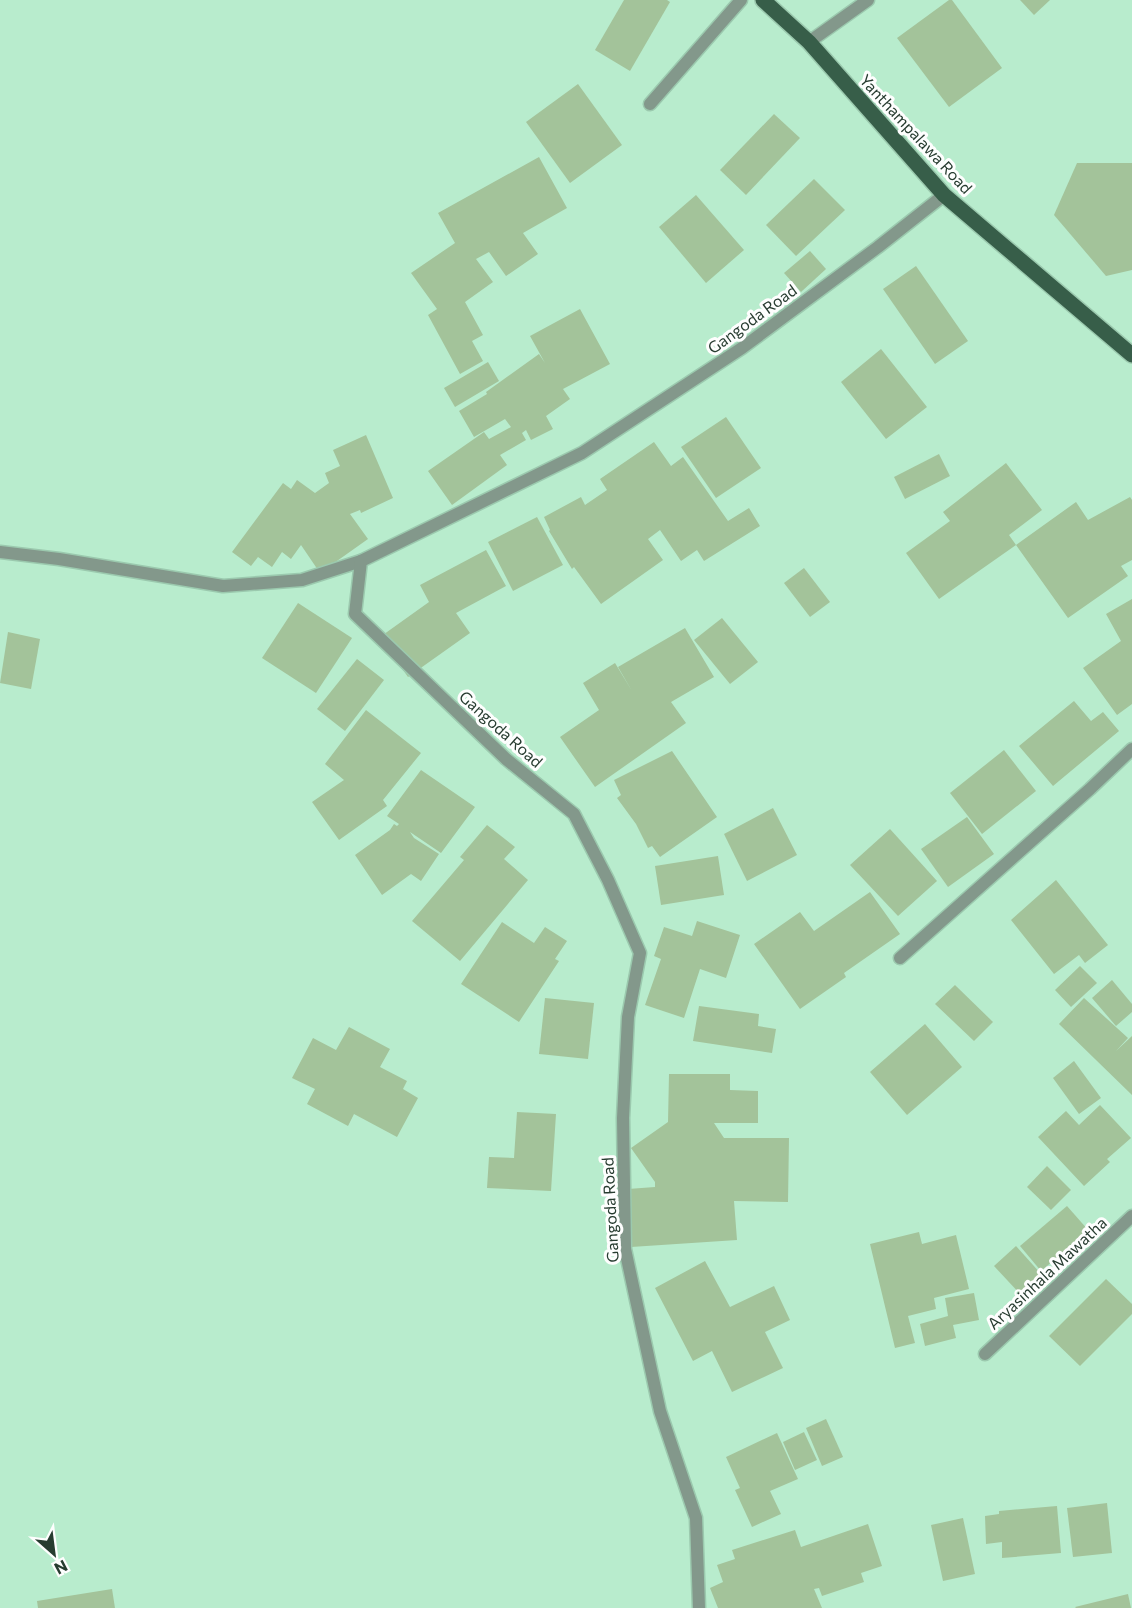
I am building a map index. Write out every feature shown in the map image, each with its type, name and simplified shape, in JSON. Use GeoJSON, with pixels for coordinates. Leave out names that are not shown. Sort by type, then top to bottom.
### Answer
{"type":"FeatureCollection","features":[{"type":"Feature","properties":{"kind":"main road","name":"Yanthampalawa Road"},"geometry":{"type":"LineString","coordinates":[[763,0],[808,42],[944,195],[1132,355]]}},
{"type":"Feature","properties":{"kind":"street"},"geometry":{"type":"LineString","coordinates":[[650,104],[741,0]]}},
{"type":"Feature","properties":{"kind":"street"},"geometry":{"type":"LineString","coordinates":[[808,42],[868,0]]}},
{"type":"Feature","properties":{"kind":"street","name":"Gangoda Road"},"geometry":{"type":"LineString","coordinates":[[699,1608],[696,1518],[660,1411],[625,1249],[623,1118],[628,1017],[640,953],[608,880],[574,814],[506,759],[355,614],[361,561],[582,453],[742,348],[944,195]]}},
{"type":"Feature","properties":{"kind":"street"},"geometry":{"type":"LineString","coordinates":[[0,552],[59,559],[223,586],[302,580],[361,561]]}},
{"type":"Feature","properties":{"kind":"street"},"geometry":{"type":"LineString","coordinates":[[900,958],[1132,749]]}},
{"type":"Feature","properties":{"kind":"street","name":"Aryasinhala Mawatha"},"geometry":{"type":"LineString","coordinates":[[985,1354],[1132,1216]]}},
{"type":"Feature","properties":{"kind":"building"},"geometry":{"type":"Polygon","coordinates":[[[624,0],[667,0],[670,2],[630,71],[595,50],[624,0]]]}},
{"type":"Feature","properties":{"kind":"building"},"geometry":{"type":"Polygon","coordinates":[[[952,0],[1002,68],[949,107],[897,38],[952,0]]]}},
{"type":"Feature","properties":{"kind":"building"},"geometry":{"type":"Polygon","coordinates":[[[1020,0],[1050,0],[1034,15],[1020,0]]]}},
{"type":"Feature","properties":{"kind":"building"},"geometry":{"type":"Polygon","coordinates":[[[578,84],[622,145],[570,183],[526,122],[578,84]]]}},
{"type":"Feature","properties":{"kind":"building"},"geometry":{"type":"Polygon","coordinates":[[[774,114],[800,138],[746,195],[720,170],[774,114]]]}},
{"type":"Feature","properties":{"kind":"building"},"geometry":{"type":"Polygon","coordinates":[[[539,157],[567,208],[523,233],[538,254],[506,276],[489,252],[476,259],[493,282],[465,302],[483,335],[472,341],[483,361],[460,374],[428,315],[437,309],[411,273],[455,243],[438,213],[539,157]]]}},
{"type":"Feature","properties":{"kind":"building"},"geometry":{"type":"Polygon","coordinates":[[[1077,163],[1132,163],[1132,270],[1106,276],[1054,215],[1077,163]]]}},
{"type":"Feature","properties":{"kind":"building"},"geometry":{"type":"Polygon","coordinates":[[[814,179],[845,210],[796,256],[766,225],[814,179]]]}},
{"type":"Feature","properties":{"kind":"building"},"geometry":{"type":"Polygon","coordinates":[[[696,195],[744,250],[706,283],[659,227],[696,195]]]}},
{"type":"Feature","properties":{"kind":"building"},"geometry":{"type":"Polygon","coordinates":[[[810,251],[826,269],[801,292],[784,273],[810,251]]]}},
{"type":"Feature","properties":{"kind":"building"},"geometry":{"type":"Polygon","coordinates":[[[916,266],[968,341],[935,364],[883,289],[916,266]]]}},
{"type":"Feature","properties":{"kind":"building"},"geometry":{"type":"Polygon","coordinates":[[[580,309],[610,364],[563,389],[570,399],[546,416],[553,429],[531,440],[526,430],[522,433],[526,440],[500,455],[507,465],[452,505],[428,471],[484,432],[489,439],[511,427],[505,419],[474,437],[459,411],[487,394],[486,392],[539,354],[545,363],[530,336],[580,309]]]}},
{"type":"Feature","properties":{"kind":"building"},"geometry":{"type":"Polygon","coordinates":[[[881,349],[927,407],[886,439],[841,382],[881,349]]]}},
{"type":"Feature","properties":{"kind":"building"},"geometry":{"type":"Polygon","coordinates":[[[488,362],[499,381],[455,407],[444,388],[488,362]]]}},
{"type":"Feature","properties":{"kind":"building"},"geometry":{"type":"Polygon","coordinates":[[[726,417],[761,468],[716,498],[681,447],[726,417]]]}},
{"type":"Feature","properties":{"kind":"building"},"geometry":{"type":"Polygon","coordinates":[[[366,435],[393,498],[361,513],[360,510],[350,514],[368,539],[320,573],[301,545],[291,559],[282,552],[272,567],[258,557],[251,566],[232,552],[283,483],[291,489],[297,480],[315,493],[329,483],[325,473],[340,466],[333,450],[366,435]]]}},
{"type":"Feature","properties":{"kind":"building"},"geometry":{"type":"Polygon","coordinates":[[[654,442],[671,466],[683,457],[728,521],[749,508],[760,526],[704,561],[697,550],[681,561],[660,530],[648,539],[663,560],[601,604],[574,567],[572,569],[549,531],[544,517],[581,497],[585,505],[607,490],[600,479],[654,442]]]}},
{"type":"Feature","properties":{"kind":"building"},"geometry":{"type":"Polygon","coordinates":[[[939,454],[950,476],[905,499],[894,477],[939,454]]]}},
{"type":"Feature","properties":{"kind":"building"},"geometry":{"type":"Polygon","coordinates":[[[1006,463],[1042,510],[1009,535],[1016,545],[939,599],[906,553],[950,521],[943,512],[1006,463]]]}},
{"type":"Feature","properties":{"kind":"building"},"geometry":{"type":"Polygon","coordinates":[[[1130,497],[1132,500],[1132,560],[1121,566],[1128,576],[1068,618],[1016,545],[1076,502],[1088,520],[1130,497]]]}},
{"type":"Feature","properties":{"kind":"building"},"geometry":{"type":"Polygon","coordinates":[[[537,517],[563,565],[513,591],[488,542],[537,517]]]}},
{"type":"Feature","properties":{"kind":"building"},"geometry":{"type":"Polygon","coordinates":[[[486,550],[506,586],[456,613],[470,633],[408,677],[380,637],[429,602],[420,585],[486,550]]]}},
{"type":"Feature","properties":{"kind":"building"},"geometry":{"type":"Polygon","coordinates":[[[804,568],[830,602],[810,617],[784,583],[804,568]]]}},
{"type":"Feature","properties":{"kind":"building"},"geometry":{"type":"Polygon","coordinates":[[[1132,599],[1132,704],[1117,715],[1083,668],[1121,641],[1106,614],[1132,599]]]}},
{"type":"Feature","properties":{"kind":"building"},"geometry":{"type":"Polygon","coordinates":[[[298,603],[352,638],[316,693],[262,658],[298,603]]]}},
{"type":"Feature","properties":{"kind":"building"},"geometry":{"type":"Polygon","coordinates":[[[722,618],[758,662],[730,684],[694,640],[722,618]]]}},
{"type":"Feature","properties":{"kind":"building"},"geometry":{"type":"Polygon","coordinates":[[[685,628],[714,677],[671,702],[686,723],[595,787],[560,737],[599,710],[583,683],[615,663],[632,691],[618,667],[685,628]]]}},
{"type":"Feature","properties":{"kind":"building"},"geometry":{"type":"Polygon","coordinates":[[[8,632],[40,639],[31,689],[0,683],[8,632]]]}},
{"type":"Feature","properties":{"kind":"building"},"geometry":{"type":"Polygon","coordinates":[[[357,659],[384,680],[345,731],[317,709],[357,659]]]}},
{"type":"Feature","properties":{"kind":"building"},"geometry":{"type":"Polygon","coordinates":[[[1074,701],[1091,721],[1103,712],[1119,731],[1053,786],[1019,746],[1074,701]]]}},
{"type":"Feature","properties":{"kind":"building"},"geometry":{"type":"Polygon","coordinates":[[[366,710],[421,753],[383,800],[387,806],[339,840],[312,802],[344,780],[325,764],[366,710]]]}},
{"type":"Feature","properties":{"kind":"building"},"geometry":{"type":"Polygon","coordinates":[[[1004,750],[1036,791],[982,834],[950,793],[1004,750]]]}},
{"type":"Feature","properties":{"kind":"building"},"geometry":{"type":"Polygon","coordinates":[[[672,751],[717,817],[660,857],[652,846],[648,848],[636,824],[617,798],[621,795],[614,780],[672,751]]]}},
{"type":"Feature","properties":{"kind":"building"},"geometry":{"type":"Polygon","coordinates":[[[421,770],[475,807],[441,853],[410,832],[414,838],[439,854],[421,881],[411,874],[382,895],[355,855],[390,830],[394,824],[397,826],[399,824],[387,816],[421,770]]]}},
{"type":"Feature","properties":{"kind":"building"},"geometry":{"type":"Polygon","coordinates":[[[773,808],[797,855],[747,881],[724,834],[773,808]]]}},
{"type":"Feature","properties":{"kind":"building"},"geometry":{"type":"Polygon","coordinates":[[[967,817],[994,854],[948,887],[921,849],[967,817]]]}},
{"type":"Feature","properties":{"kind":"building"},"geometry":{"type":"Polygon","coordinates":[[[487,825],[515,847],[504,859],[528,880],[460,961],[412,921],[464,860],[460,857],[487,825]]]}},
{"type":"Feature","properties":{"kind":"building"},"geometry":{"type":"Polygon","coordinates":[[[890,829],[937,881],[898,916],[850,865],[890,829]]]}},
{"type":"Feature","properties":{"kind":"building"},"geometry":{"type":"Polygon","coordinates":[[[718,856],[724,895],[661,905],[655,866],[718,856]]]}},
{"type":"Feature","properties":{"kind":"building"},"geometry":{"type":"Polygon","coordinates":[[[1056,880],[1108,945],[1085,963],[1079,955],[1054,974],[1011,920],[1056,880]]]}},
{"type":"Feature","properties":{"kind":"building"},"geometry":{"type":"Polygon","coordinates":[[[870,892],[900,934],[844,973],[846,977],[800,1009],[754,944],[800,912],[814,931],[870,892]]]}},
{"type":"Feature","properties":{"kind":"building"},"geometry":{"type":"Polygon","coordinates":[[[697,921],[740,935],[726,978],[700,969],[684,1018],[645,1005],[661,959],[654,956],[664,927],[692,936],[697,921]]]}},
{"type":"Feature","properties":{"kind":"building"},"geometry":{"type":"Polygon","coordinates":[[[502,922],[534,943],[545,927],[567,941],[555,959],[559,961],[519,1022],[461,984],[502,922]]]}},
{"type":"Feature","properties":{"kind":"building"},"geometry":{"type":"Polygon","coordinates":[[[1080,966],[1097,983],[1071,1007],[1055,990],[1080,966]]]}},
{"type":"Feature","properties":{"kind":"building"},"geometry":{"type":"Polygon","coordinates":[[[1112,980],[1132,1004],[1132,1012],[1116,1026],[1092,998],[1112,980]]]}},
{"type":"Feature","properties":{"kind":"building"},"geometry":{"type":"Polygon","coordinates":[[[955,985],[993,1022],[974,1041],[935,1004],[955,985]]]}},
{"type":"Feature","properties":{"kind":"building"},"geometry":{"type":"Polygon","coordinates":[[[545,998],[594,1003],[588,1059],[539,1054],[545,998]]]}},
{"type":"Feature","properties":{"kind":"building"},"geometry":{"type":"Polygon","coordinates":[[[1084,998],[1128,1038],[1116,1051],[1132,1036],[1132,1095],[1059,1024],[1084,998]]]}},
{"type":"Feature","properties":{"kind":"building"},"geometry":{"type":"Polygon","coordinates":[[[699,1006],[759,1014],[758,1026],[776,1029],[772,1053],[693,1041],[699,1006]]]}},
{"type":"Feature","properties":{"kind":"building"},"geometry":{"type":"Polygon","coordinates":[[[925,1024],[962,1067],[907,1115],[870,1072],[925,1024]]]}},
{"type":"Feature","properties":{"kind":"building"},"geometry":{"type":"Polygon","coordinates":[[[349,1027],[390,1049],[380,1067],[407,1081],[403,1089],[418,1098],[397,1137],[354,1114],[348,1126],[307,1104],[315,1089],[292,1078],[313,1038],[336,1050],[349,1027]]]}},
{"type":"Feature","properties":{"kind":"building"},"geometry":{"type":"Polygon","coordinates":[[[1074,1061],[1101,1098],[1079,1114],[1053,1078],[1074,1061]]]}},
{"type":"Feature","properties":{"kind":"building"},"geometry":{"type":"Polygon","coordinates":[[[669,1074],[730,1074],[730,1090],[758,1091],[758,1123],[714,1123],[724,1138],[789,1138],[788,1202],[734,1201],[737,1240],[631,1247],[628,1189],[655,1187],[655,1182],[631,1148],[668,1122],[669,1074]]]}},
{"type":"Feature","properties":{"kind":"building"},"geometry":{"type":"Polygon","coordinates":[[[1100,1105],[1131,1138],[1107,1159],[1110,1162],[1084,1186],[1038,1137],[1066,1111],[1079,1125],[1100,1105]]]}},
{"type":"Feature","properties":{"kind":"building"},"geometry":{"type":"Polygon","coordinates":[[[517,1112],[556,1114],[551,1191],[487,1188],[489,1157],[514,1158],[517,1112]]]}},
{"type":"Feature","properties":{"kind":"building"},"geometry":{"type":"Polygon","coordinates":[[[1047,1166],[1071,1190],[1051,1210],[1027,1187],[1047,1166]]]}},
{"type":"Feature","properties":{"kind":"building"},"geometry":{"type":"Polygon","coordinates":[[[1067,1206],[1089,1231],[1041,1271],[1020,1246],[1067,1206]]]}},
{"type":"Feature","properties":{"kind":"building"},"geometry":{"type":"Polygon","coordinates":[[[919,1232],[922,1244],[956,1235],[969,1289],[934,1298],[936,1309],[908,1316],[915,1343],[895,1348],[870,1244],[919,1232]]]}},
{"type":"Feature","properties":{"kind":"building"},"geometry":{"type":"Polygon","coordinates":[[[1016,1246],[1042,1275],[1020,1294],[994,1266],[1016,1246]]]}},
{"type":"Feature","properties":{"kind":"building"},"geometry":{"type":"Polygon","coordinates":[[[705,1261],[730,1307],[774,1286],[790,1320],[765,1332],[783,1368],[732,1392],[712,1351],[693,1361],[655,1288],[705,1261]]]}},
{"type":"Feature","properties":{"kind":"building"},"geometry":{"type":"Polygon","coordinates":[[[1106,1279],[1132,1304],[1132,1314],[1080,1366],[1049,1336],[1106,1279]]]}},
{"type":"Feature","properties":{"kind":"building"},"geometry":{"type":"Polygon","coordinates":[[[974,1293],[979,1320],[953,1325],[956,1338],[925,1346],[920,1324],[948,1316],[945,1298],[974,1293]]]}},
{"type":"Feature","properties":{"kind":"building"},"geometry":{"type":"Polygon","coordinates":[[[826,1419],[843,1457],[822,1466],[806,1428],[826,1419]]]}},
{"type":"Feature","properties":{"kind":"building"},"geometry":{"type":"Polygon","coordinates":[[[804,1432],[817,1460],[795,1470],[783,1442],[804,1432]]]}},
{"type":"Feature","properties":{"kind":"building"},"geometry":{"type":"Polygon","coordinates":[[[777,1433],[798,1479],[770,1491],[781,1514],[752,1527],[735,1490],[740,1488],[726,1457],[777,1433]]]}},
{"type":"Feature","properties":{"kind":"building"},"geometry":{"type":"Polygon","coordinates":[[[1107,1503],[1112,1553],[1073,1557],[1067,1508],[1107,1503]]]}},
{"type":"Feature","properties":{"kind":"building"},"geometry":{"type":"Polygon","coordinates":[[[1057,1506],[1061,1553],[1002,1558],[1002,1542],[986,1544],[985,1516],[999,1514],[999,1511],[1057,1506]]]}},
{"type":"Feature","properties":{"kind":"building"},"geometry":{"type":"Polygon","coordinates":[[[963,1518],[975,1574],[943,1581],[931,1525],[963,1518]]]}},
{"type":"Feature","properties":{"kind":"building"},"geometry":{"type":"Polygon","coordinates":[[[868,1524],[882,1566],[861,1573],[864,1582],[822,1596],[819,1588],[814,1589],[822,1608],[718,1608],[710,1588],[723,1582],[717,1565],[735,1559],[732,1550],[795,1530],[801,1547],[868,1524]]]}},
{"type":"Feature","properties":{"kind":"building"},"geometry":{"type":"Polygon","coordinates":[[[112,1589],[115,1608],[38,1608],[37,1601],[112,1589]]]}},
{"type":"Feature","properties":{"kind":"building"},"geometry":{"type":"Polygon","coordinates":[[[1128,1594],[1131,1608],[1075,1607],[1128,1594]]]}}]}
